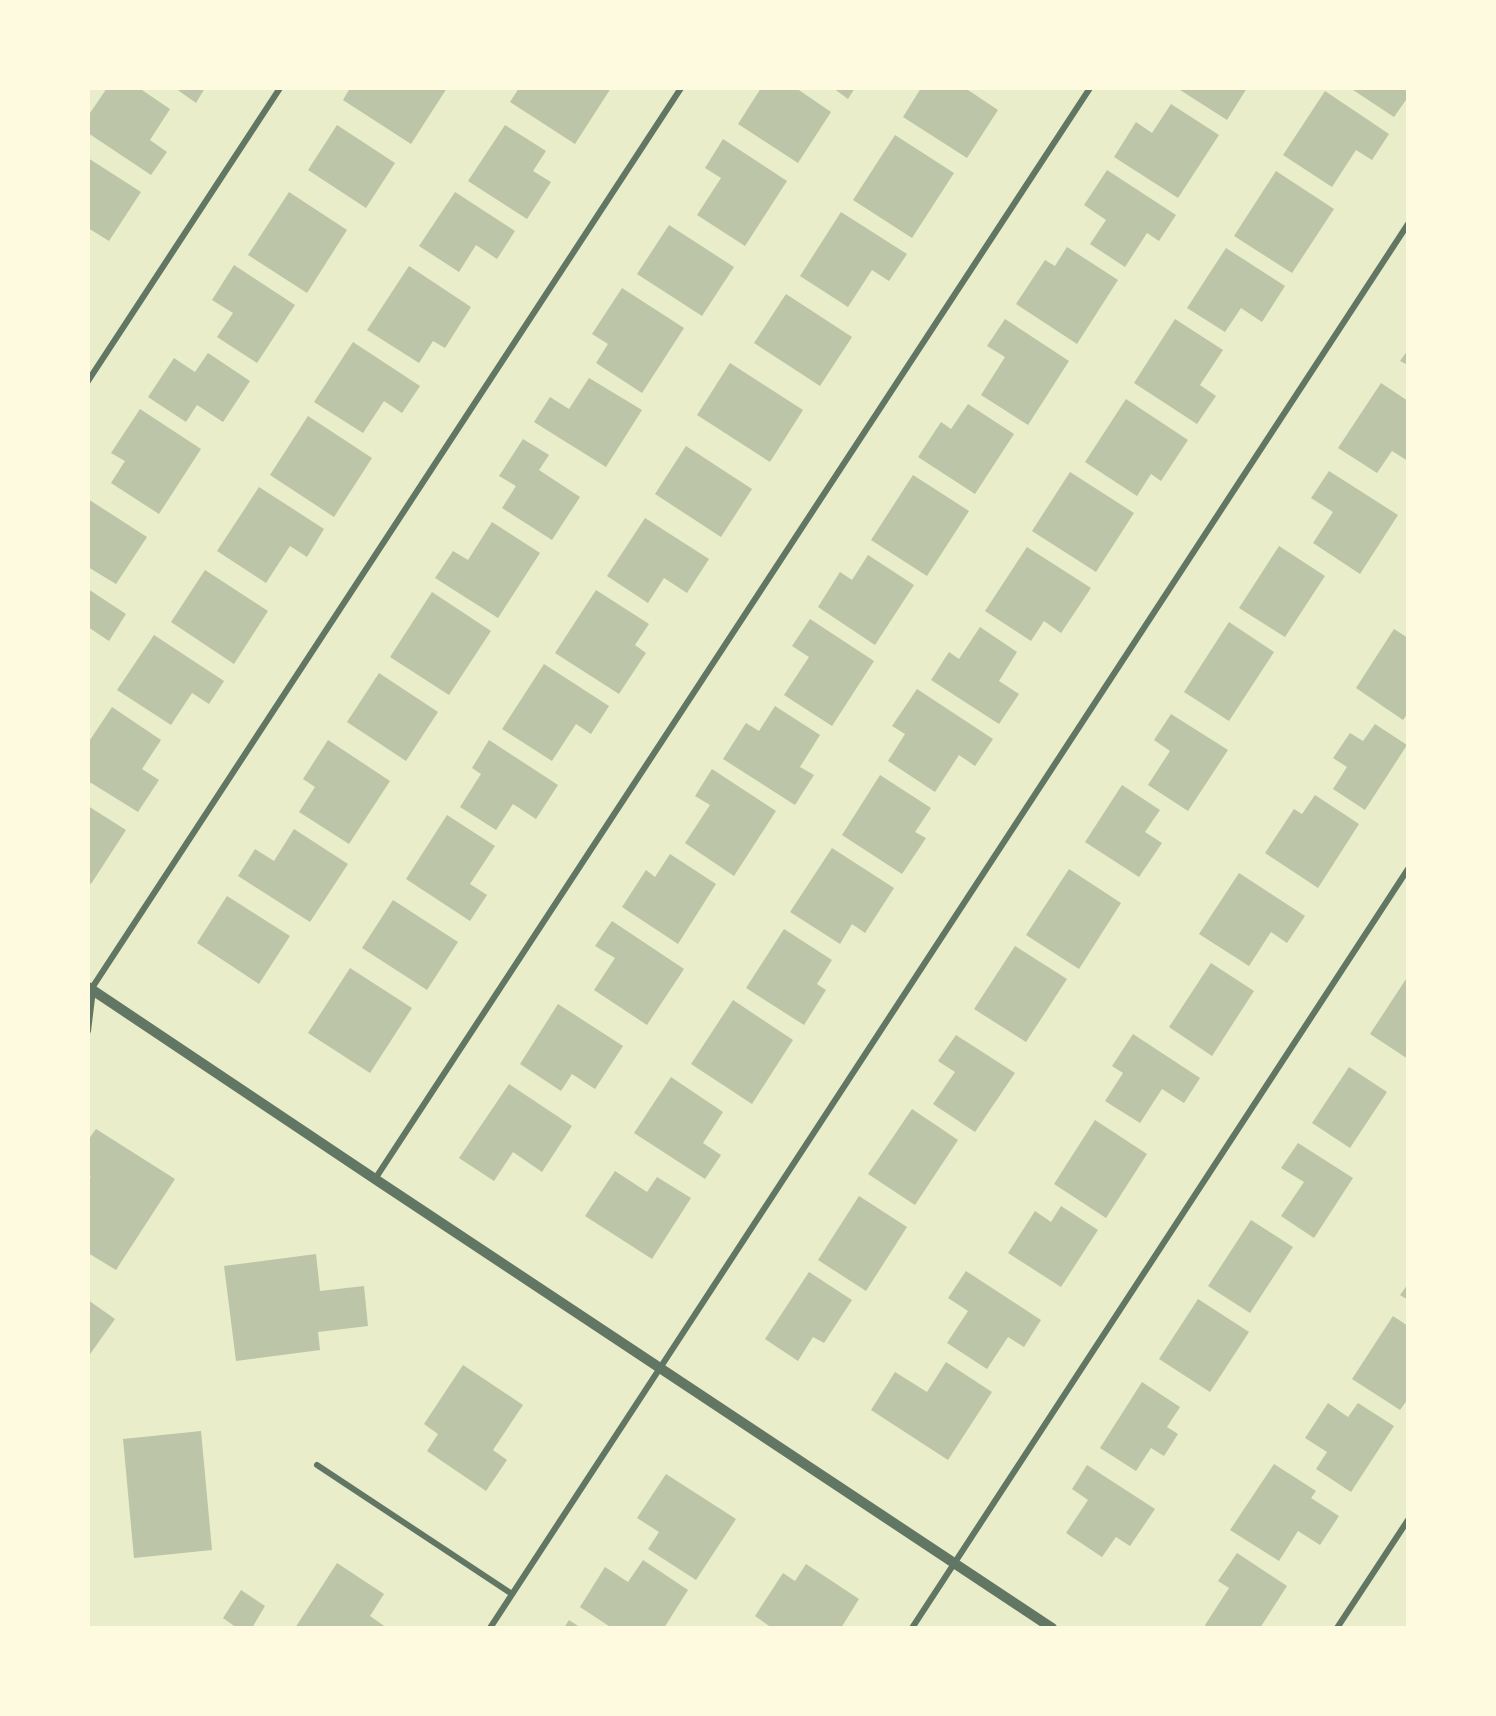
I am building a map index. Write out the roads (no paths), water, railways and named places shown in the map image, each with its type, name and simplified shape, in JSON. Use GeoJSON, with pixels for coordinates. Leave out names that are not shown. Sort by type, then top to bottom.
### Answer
{"type":"FeatureCollection","features":[{"type":"Feature","properties":{"kind":"street"},"geometry":{"type":"LineString","coordinates":[[88,381],[280,88]]}},
{"type":"Feature","properties":{"kind":"street"},"geometry":{"type":"LineString","coordinates":[[88,1031],[90,990],[681,88]]}},
{"type":"Feature","properties":{"kind":"street"},"geometry":{"type":"LineString","coordinates":[[375,1179],[1090,88]]}},
{"type":"Feature","properties":{"kind":"street"},"geometry":{"type":"LineString","coordinates":[[490,1628],[1407,224]]}},
{"type":"Feature","properties":{"kind":"street"},"geometry":{"type":"LineString","coordinates":[[912,1628],[1407,869]]}},
{"type":"Feature","properties":{"kind":"street"},"geometry":{"type":"LineString","coordinates":[[90,990],[1052,1628]]}},
{"type":"Feature","properties":{"kind":"street"},"geometry":{"type":"LineString","coordinates":[[317,1465],[512,1594]]}},
{"type":"Feature","properties":{"kind":"street"},"geometry":{"type":"LineString","coordinates":[[1337,1628],[1407,1520]]}}]}
